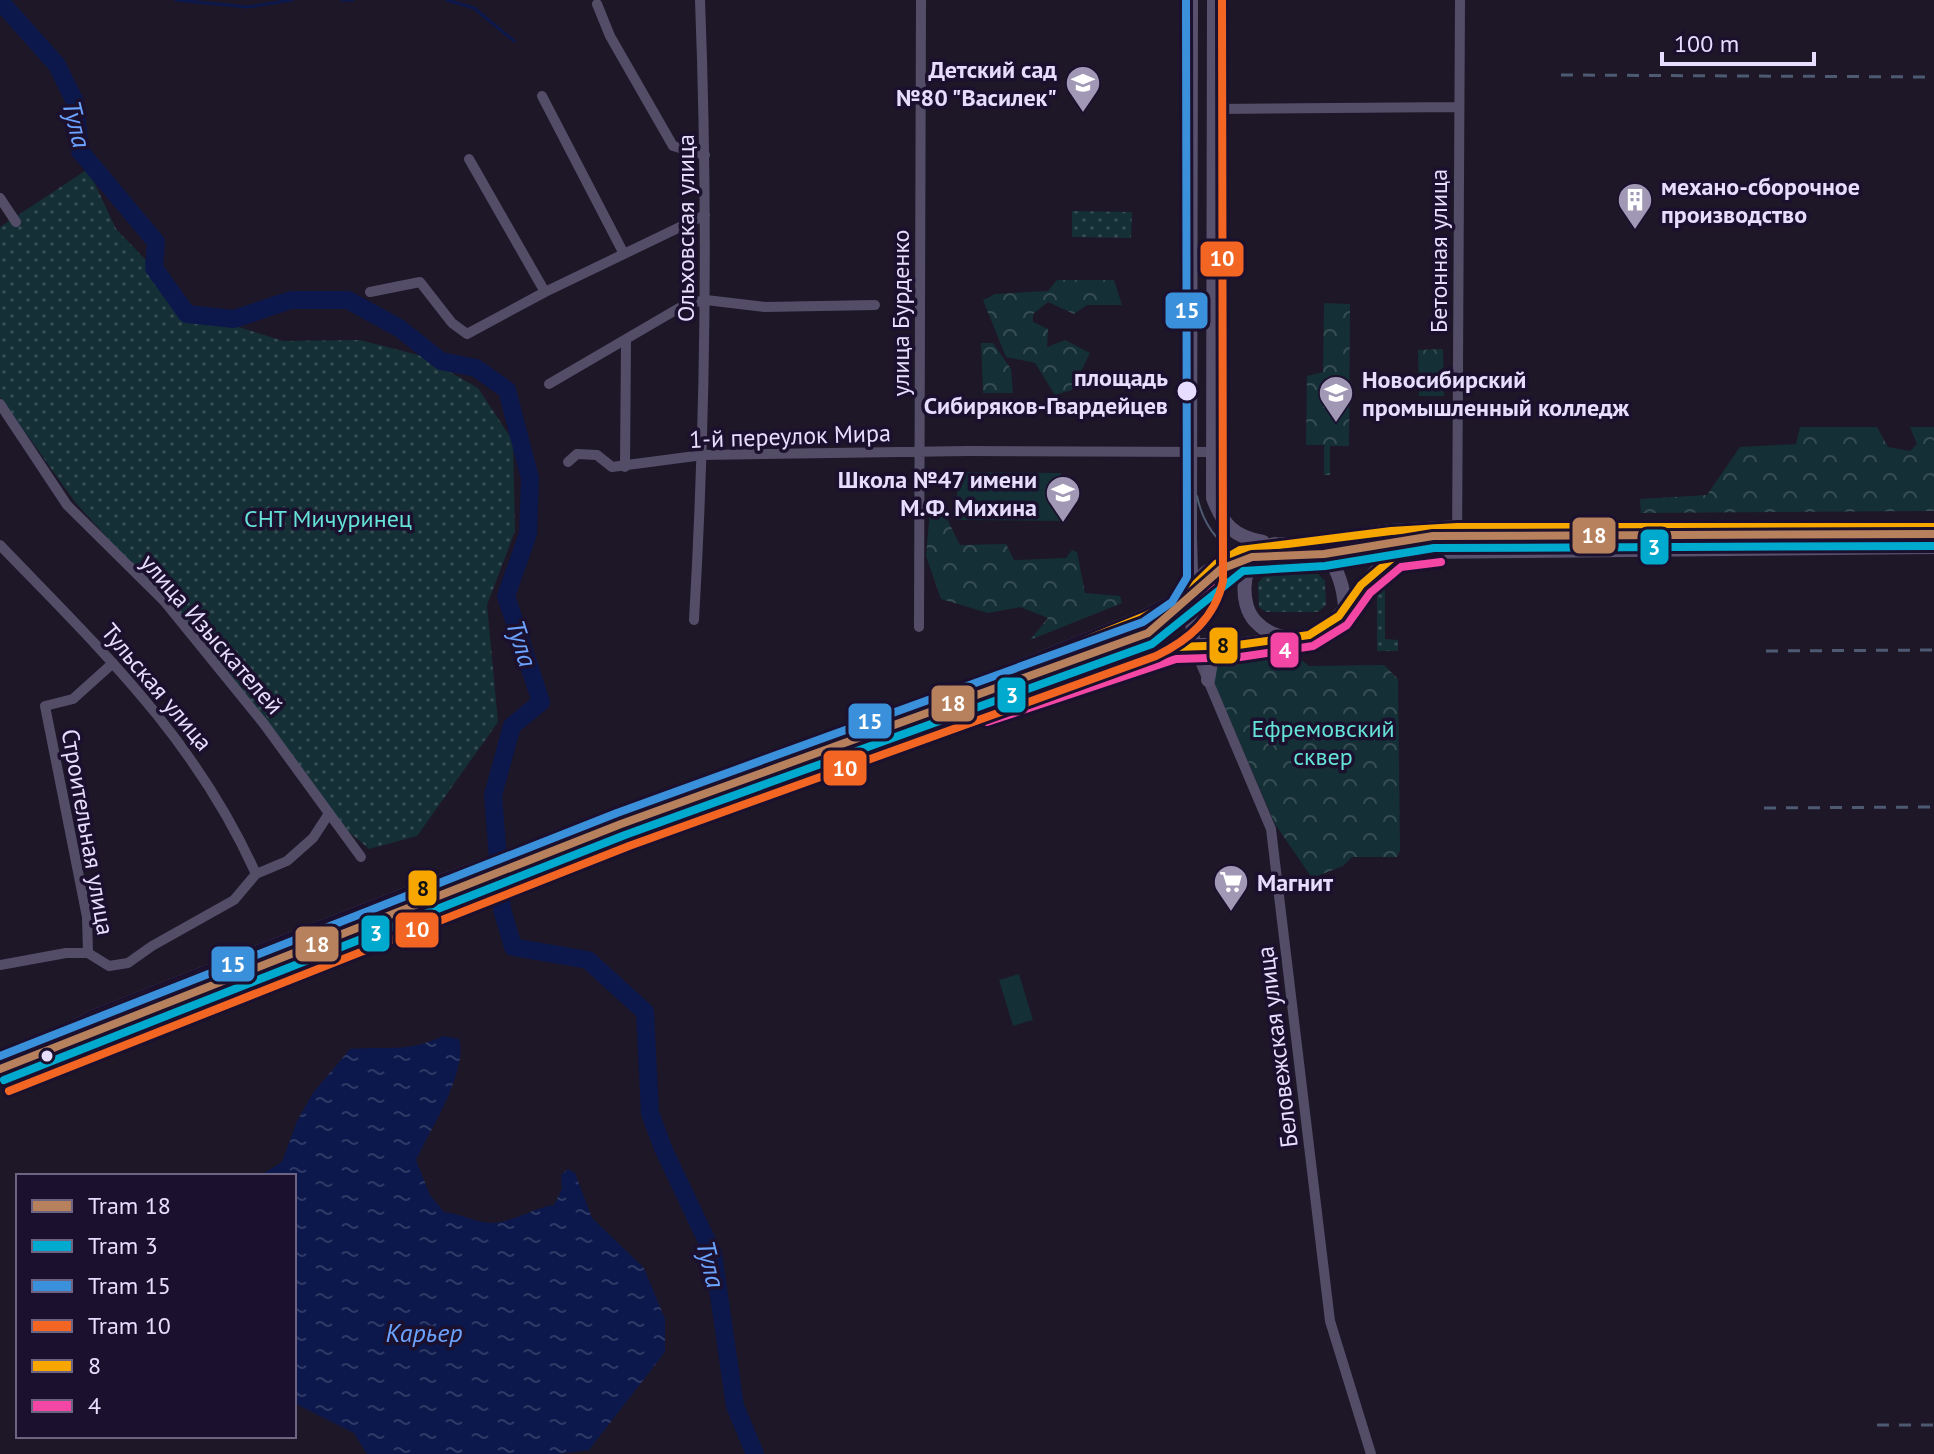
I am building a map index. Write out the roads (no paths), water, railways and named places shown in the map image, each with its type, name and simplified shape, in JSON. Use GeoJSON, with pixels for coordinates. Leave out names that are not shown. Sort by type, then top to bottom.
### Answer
{"type":"FeatureCollection","features":[{"type":"Feature","properties":{"kind":"main road"},"geometry":{"type":"LineString","coordinates":[[1191,0],[1190,452],[1193,645]]}},
{"type":"Feature","properties":{"kind":"main road"},"geometry":{"type":"LineString","coordinates":[[1214,0],[1213,498],[1229,530],[1247,539],[1275,544]]}},
{"type":"Feature","properties":{"kind":"main road"},"geometry":{"type":"LineString","coordinates":[[0,1071],[92,1017],[414,891],[940,699],[1156,611],[1191,587],[1216,564],[1240,550],[1391,531],[1457,527],[1934,527]]}},
{"type":"Feature","properties":{"kind":"main road"},"geometry":{"type":"LineString","coordinates":[[1784,527],[1784,548]]}},
{"type":"Feature","properties":{"kind":"main road"},"geometry":{"type":"LineString","coordinates":[[1302,543],[1319,549],[1332,561],[1343,586],[1345,606]]}},
{"type":"Feature","properties":{"kind":"main road"},"geometry":{"type":"LineString","coordinates":[[1275,544],[1256,556],[1245,578],[1245,598],[1253,619],[1270,634],[1288,638]]}},
{"type":"Feature","properties":{"kind":"main road"},"geometry":{"type":"LineString","coordinates":[[0,1071],[104,1042],[424,916],[950,722],[1149,654],[1193,645],[1238,645],[1309,635],[1325,627],[1375,571],[1396,555],[1457,550],[1934,547]]}},
{"type":"Feature","properties":{"kind":"main road"},"geometry":{"type":"LineString","coordinates":[[1208,680],[1211,662],[1222,651],[1238,645]]}},
{"type":"Feature","properties":{"kind":"street","name":"Ольховская улица"},"geometry":{"type":"LineString","coordinates":[[694,620],[703,455],[706,300],[700,0]]}},
{"type":"Feature","properties":{"kind":"street","name":"улица Бурденко"},"geometry":{"type":"LineString","coordinates":[[919,627],[921,0]]}},
{"type":"Feature","properties":{"kind":"street","name":"Бетонная улица"},"geometry":{"type":"LineString","coordinates":[[1457,550],[1460,0]]}},
{"type":"Feature","properties":{"kind":"street"},"geometry":{"type":"LineString","coordinates":[[597,4],[610,36],[673,146],[705,155]]}},
{"type":"Feature","properties":{"kind":"street"},"geometry":{"type":"LineString","coordinates":[[542,96],[624,254]]}},
{"type":"Feature","properties":{"kind":"street"},"geometry":{"type":"LineString","coordinates":[[1214,109],[1459,107]]}},
{"type":"Feature","properties":{"kind":"street"},"geometry":{"type":"LineString","coordinates":[[469,159],[545,292]]}},
{"type":"Feature","properties":{"kind":"street"},"geometry":{"type":"LineString","coordinates":[[0,198],[16,222]]}},
{"type":"Feature","properties":{"kind":"street"},"geometry":{"type":"LineString","coordinates":[[370,292],[420,282],[452,323],[467,334],[545,292],[705,215]]}},
{"type":"Feature","properties":{"kind":"street"},"geometry":{"type":"LineString","coordinates":[[549,384],[686,304],[706,300],[765,307],[875,305]]}},
{"type":"Feature","properties":{"kind":"street"},"geometry":{"type":"LineString","coordinates":[[625,467],[626,339]]}},
{"type":"Feature","properties":{"kind":"street","name":"улица Изыскателей"},"geometry":{"type":"LineString","coordinates":[[0,404],[67,505],[165,602],[264,724],[361,857]]}},
{"type":"Feature","properties":{"kind":"street","name":"1-й переулок Мира"},"geometry":{"type":"LineString","coordinates":[[568,462],[577,454],[597,455],[612,467],[625,467],[703,455],[1213,452]]}},
{"type":"Feature","properties":{"kind":"street","name":"Тульская улица"},"geometry":{"type":"LineString","coordinates":[[0,545],[113,663],[196,763],[238,834],[256,874]]}},
{"type":"Feature","properties":{"kind":"street","name":"Беловежская улица"},"geometry":{"type":"LineString","coordinates":[[1193,645],[1271,829],[1330,1321],[1371,1454]]}},
{"type":"Feature","properties":{"kind":"street","name":"Строительная улица"},"geometry":{"type":"LineString","coordinates":[[88,953],[87,917],[45,706],[73,699],[113,663]]}},
{"type":"Feature","properties":{"kind":"street"},"geometry":{"type":"LineString","coordinates":[[0,965],[66,953],[88,953],[109,966],[128,963],[234,900],[256,874],[287,861],[313,838],[328,815]]}},
{"type":"Feature","properties":{"kind":"water","name":"Карьер"},"geometry":{"type":"Polygon","coordinates":[[[443,1036],[459,1039],[458,1068],[453,1084],[416,1160],[430,1195],[444,1212],[493,1223],[554,1205],[562,1189],[561,1175],[568,1169],[575,1173],[592,1218],[644,1268],[665,1319],[665,1352],[589,1450],[558,1454],[367,1454],[354,1433],[296,1404],[296,1174],[262,1174],[282,1162],[297,1121],[313,1093],[350,1049],[408,1047],[443,1036]]]}},
{"type":"Feature","properties":{"kind":"waterway"},"geometry":{"type":"LineString","coordinates":[[176,0],[248,7],[292,0]]}},
{"type":"Feature","properties":{"kind":"waterway"},"geometry":{"type":"LineString","coordinates":[[342,0],[353,0]]}},
{"type":"Feature","properties":{"kind":"waterway"},"geometry":{"type":"LineString","coordinates":[[447,0],[474,8],[514,41]]}},
{"type":"Feature","properties":{"kind":"waterway","name":"Тула"},"geometry":{"type":"LineString","coordinates":[[0,1],[57,65],[75,102],[80,151],[156,242],[154,268],[187,314],[234,319],[291,300],[348,300],[399,328],[441,361],[476,368],[507,390],[530,478],[528,534],[506,596],[541,702],[512,726],[493,795],[502,909],[513,947],[588,960],[645,1012],[650,1113],[663,1148],[713,1254],[735,1406],[755,1454]]}},
{"type":"Feature","properties":{"kind":"tram line","name":"15"},"geometry":{"type":"LineString","coordinates":[[0,1056],[617,813],[1143,622],[1172,602],[1187,577],[1186,0]]}},
{"type":"Feature","properties":{"kind":"tram line","name":"10"},"geometry":{"type":"LineString","coordinates":[[9,1091],[629,846],[1156,656],[1190,635],[1214,606],[1223,581],[1222,0]]}},
{"type":"Feature","properties":{"kind":"tram line"},"geometry":{"type":"LineString","coordinates":[[1197,496],[1204,518],[1216,536],[1232,551],[1253,562]]}},
{"type":"Feature","properties":{"kind":"tram line","name":"18"},"geometry":{"type":"LineString","coordinates":[[0,1069],[621,824],[1148,633],[1221,569],[1252,557],[1324,554],[1433,536],[1934,534]]}},
{"type":"Feature","properties":{"kind":"tram line","name":"3"},"geometry":{"type":"LineString","coordinates":[[4,1080],[625,835],[1152,644],[1243,571],[1325,566],[1434,548],[1934,546]]}},
{"type":"Feature","properties":{"kind":"railway"},"geometry":{"type":"LineString","coordinates":[[1561,75],[1934,77]]}},
{"type":"Feature","properties":{"kind":"railway"},"geometry":{"type":"LineString","coordinates":[[1766,651],[1934,650]]}},
{"type":"Feature","properties":{"kind":"railway"},"geometry":{"type":"LineString","coordinates":[[1764,808],[1934,807]]}},
{"type":"Feature","properties":{"kind":"railway"},"geometry":{"type":"LineString","coordinates":[[1877,1425],[1934,1425]]}},
{"type":"Feature","properties":{"kind":"place","name":"Детский сад №80 \"Василек\""},"geometry":{"type":"Point","coordinates":[1083,114]}},
{"type":"Feature","properties":{"kind":"place","name":"механо-сборочное производство"},"geometry":{"type":"Point","coordinates":[1635,231]}},
{"type":"Feature","properties":{"kind":"place","name":"площадь Сибиряков-Гвардейцев"},"geometry":{"type":"Point","coordinates":[1187,391]}},
{"type":"Feature","properties":{"kind":"place","name":"Новосибирский промышленный колледж"},"geometry":{"type":"Point","coordinates":[1336,424]}},
{"type":"Feature","properties":{"kind":"place","name":"Школа №47 имени М.Ф. Михина"},"geometry":{"type":"Point","coordinates":[1063,524]}},
{"type":"Feature","properties":{"kind":"place","name":"Магнит"},"geometry":{"type":"Point","coordinates":[1231,913]}},
{"type":"Feature","properties":{"kind":"park label","name":"СНТ Мичуринец"},"geometry":{"type":"Point","coordinates":[328,518]}},
{"type":"Feature","properties":{"kind":"park label","name":"Ефремовский сквер"},"geometry":{"type":"Point","coordinates":[1323,742]}}]}
